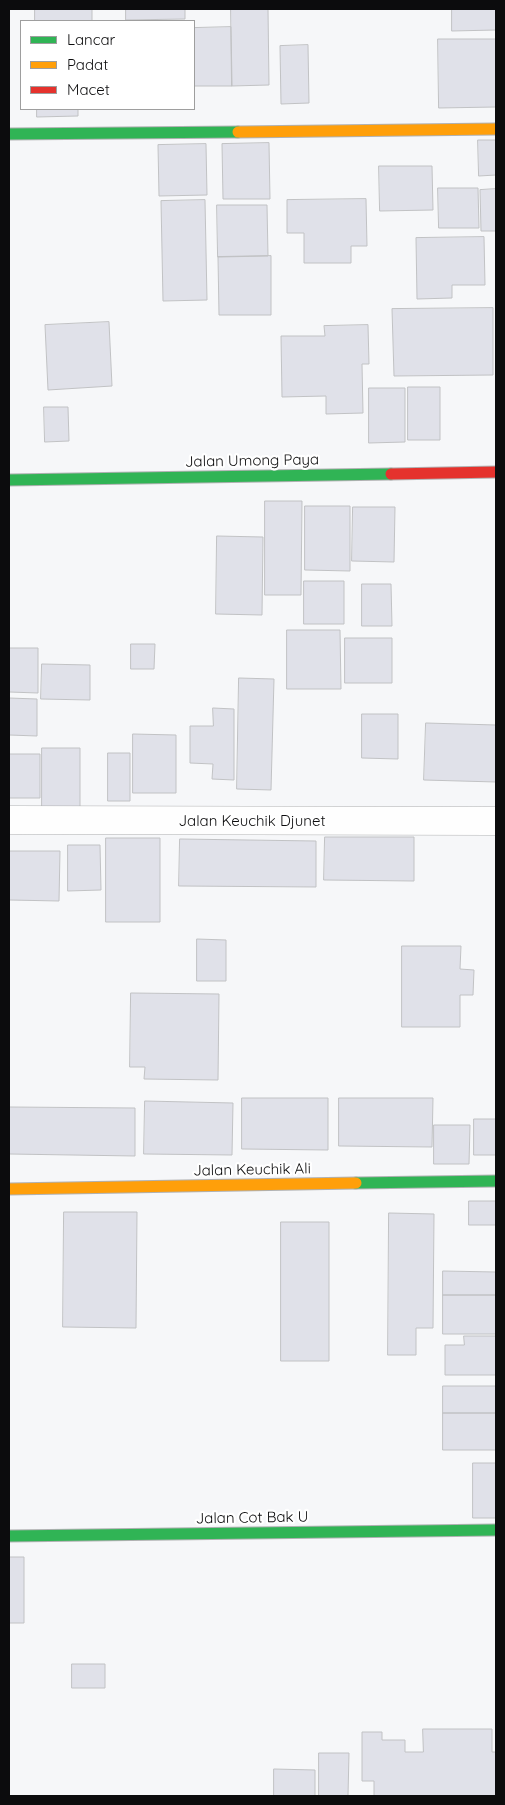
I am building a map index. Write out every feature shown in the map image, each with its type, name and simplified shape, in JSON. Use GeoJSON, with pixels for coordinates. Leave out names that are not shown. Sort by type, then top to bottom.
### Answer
{"type":"FeatureCollection","features":[{"type":"Feature","properties":{"kind":"street"},"geometry":{"type":"LineString","coordinates":[[9,134],[496,129]]}},
{"type":"Feature","properties":{"kind":"street","name":"Jalan Umong Paya"},"geometry":{"type":"LineString","coordinates":[[9,480],[496,472]]}},
{"type":"Feature","properties":{"kind":"street","name":"Jalan Keuchik Djunet"},"geometry":{"type":"LineString","coordinates":[[9,820],[496,821]]}},
{"type":"Feature","properties":{"kind":"street","name":"Jalan Keuchik Ali"},"geometry":{"type":"LineString","coordinates":[[9,1189],[496,1181]]}},
{"type":"Feature","properties":{"kind":"street","name":"Jalan Cot Bak U"},"geometry":{"type":"LineString","coordinates":[[9,1536],[496,1530]]}},
{"type":"Feature","properties":{"kind":"building"},"geometry":{"type":"Polygon","coordinates":[[[35,9],[92,9],[92,20],[35,20],[35,9]]]}},
{"type":"Feature","properties":{"kind":"building"},"geometry":{"type":"Polygon","coordinates":[[[126,9],[185,9],[185,19],[126,20],[126,9]]]}},
{"type":"Feature","properties":{"kind":"building"},"geometry":{"type":"Polygon","coordinates":[[[231,9],[268,9],[269,85],[232,86],[231,9]]]}},
{"type":"Feature","properties":{"kind":"building"},"geometry":{"type":"Polygon","coordinates":[[[452,9],[496,9],[496,30],[452,31],[452,9]]]}},
{"type":"Feature","properties":{"kind":"building"},"geometry":{"type":"Polygon","coordinates":[[[231,27],[232,86],[195,86],[195,28],[231,27]]]}},
{"type":"Feature","properties":{"kind":"building"},"geometry":{"type":"Polygon","coordinates":[[[438,39],[496,39],[496,107],[439,108],[438,39]]]}},
{"type":"Feature","properties":{"kind":"building"},"geometry":{"type":"Polygon","coordinates":[[[308,45],[309,103],[281,104],[280,46],[308,45]]]}},
{"type":"Feature","properties":{"kind":"building"},"geometry":{"type":"Polygon","coordinates":[[[37,110],[78,110],[78,116],[37,117],[37,110]]]}},
{"type":"Feature","properties":{"kind":"building"},"geometry":{"type":"Polygon","coordinates":[[[478,140],[496,140],[496,175],[479,176],[478,140]]]}},
{"type":"Feature","properties":{"kind":"building"},"geometry":{"type":"Polygon","coordinates":[[[269,143],[270,199],[223,199],[222,144],[269,143]]]}},
{"type":"Feature","properties":{"kind":"building"},"geometry":{"type":"Polygon","coordinates":[[[206,144],[207,195],[159,196],[158,145],[206,144]]]}},
{"type":"Feature","properties":{"kind":"building"},"geometry":{"type":"Polygon","coordinates":[[[379,166],[432,166],[433,210],[380,211],[379,166]]]}},
{"type":"Feature","properties":{"kind":"building"},"geometry":{"type":"Polygon","coordinates":[[[438,188],[478,188],[479,228],[439,228],[438,188]]]}},
{"type":"Feature","properties":{"kind":"building"},"geometry":{"type":"Polygon","coordinates":[[[496,189],[496,231],[481,231],[480,190],[496,189]]]}},
{"type":"Feature","properties":{"kind":"building"},"geometry":{"type":"Polygon","coordinates":[[[366,199],[367,246],[351,246],[351,263],[304,263],[304,233],[287,233],[287,200],[366,199]]]}},
{"type":"Feature","properties":{"kind":"building"},"geometry":{"type":"Polygon","coordinates":[[[205,200],[207,300],[163,301],[161,201],[205,200]]]}},
{"type":"Feature","properties":{"kind":"building"},"geometry":{"type":"Polygon","coordinates":[[[217,205],[267,205],[268,256],[218,257],[217,205]]]}},
{"type":"Feature","properties":{"kind":"building"},"geometry":{"type":"Polygon","coordinates":[[[484,237],[485,285],[452,285],[452,298],[417,299],[416,238],[484,237]]]}},
{"type":"Feature","properties":{"kind":"building"},"geometry":{"type":"Polygon","coordinates":[[[271,256],[271,315],[219,315],[218,257],[271,256]]]}},
{"type":"Feature","properties":{"kind":"building"},"geometry":{"type":"Polygon","coordinates":[[[493,308],[493,375],[394,376],[392,309],[493,308]]]}},
{"type":"Feature","properties":{"kind":"building"},"geometry":{"type":"Polygon","coordinates":[[[109,322],[112,386],[48,390],[45,325],[109,322]]]}},
{"type":"Feature","properties":{"kind":"building"},"geometry":{"type":"Polygon","coordinates":[[[368,325],[369,364],[362,364],[363,413],[326,414],[326,396],[282,397],[281,336],[325,336],[324,326],[368,325]]]}},
{"type":"Feature","properties":{"kind":"building"},"geometry":{"type":"Polygon","coordinates":[[[408,387],[440,387],[440,440],[408,440],[408,387]]]}},
{"type":"Feature","properties":{"kind":"building"},"geometry":{"type":"Polygon","coordinates":[[[369,388],[405,388],[405,442],[369,443],[369,388]]]}},
{"type":"Feature","properties":{"kind":"building"},"geometry":{"type":"Polygon","coordinates":[[[44,407],[68,407],[69,441],[45,442],[44,407]]]}},
{"type":"Feature","properties":{"kind":"building"},"geometry":{"type":"Polygon","coordinates":[[[265,501],[302,501],[301,595],[265,595],[265,501]]]}},
{"type":"Feature","properties":{"kind":"building"},"geometry":{"type":"Polygon","coordinates":[[[305,506],[350,506],[350,571],[305,570],[305,506]]]}},
{"type":"Feature","properties":{"kind":"building"},"geometry":{"type":"Polygon","coordinates":[[[353,507],[395,507],[394,562],[352,561],[353,507]]]}},
{"type":"Feature","properties":{"kind":"building"},"geometry":{"type":"Polygon","coordinates":[[[217,536],[263,537],[262,615],[216,614],[217,536]]]}},
{"type":"Feature","properties":{"kind":"building"},"geometry":{"type":"Polygon","coordinates":[[[304,581],[344,581],[344,624],[304,624],[304,581]]]}},
{"type":"Feature","properties":{"kind":"building"},"geometry":{"type":"Polygon","coordinates":[[[362,584],[391,584],[392,626],[362,626],[362,584]]]}},
{"type":"Feature","properties":{"kind":"building"},"geometry":{"type":"Polygon","coordinates":[[[287,630],[340,630],[341,689],[287,689],[287,630]]]}},
{"type":"Feature","properties":{"kind":"building"},"geometry":{"type":"Polygon","coordinates":[[[345,638],[392,638],[392,683],[345,683],[345,638]]]}},
{"type":"Feature","properties":{"kind":"building"},"geometry":{"type":"Polygon","coordinates":[[[131,644],[155,644],[154,669],[131,669],[131,644]]]}},
{"type":"Feature","properties":{"kind":"building"},"geometry":{"type":"Polygon","coordinates":[[[9,648],[38,648],[38,693],[9,692],[9,648]]]}},
{"type":"Feature","properties":{"kind":"building"},"geometry":{"type":"Polygon","coordinates":[[[42,664],[90,665],[90,700],[41,699],[42,664]]]}},
{"type":"Feature","properties":{"kind":"building"},"geometry":{"type":"Polygon","coordinates":[[[239,678],[274,679],[271,790],[237,789],[239,678]]]}},
{"type":"Feature","properties":{"kind":"building"},"geometry":{"type":"Polygon","coordinates":[[[9,698],[37,699],[37,736],[9,735],[9,698]]]}},
{"type":"Feature","properties":{"kind":"building"},"geometry":{"type":"Polygon","coordinates":[[[213,708],[234,709],[234,780],[212,779],[213,764],[190,763],[190,726],[213,726],[213,708]]]}},
{"type":"Feature","properties":{"kind":"building"},"geometry":{"type":"Polygon","coordinates":[[[362,714],[398,714],[398,759],[362,758],[362,714]]]}},
{"type":"Feature","properties":{"kind":"building"},"geometry":{"type":"Polygon","coordinates":[[[426,723],[496,725],[496,782],[424,780],[426,723]]]}},
{"type":"Feature","properties":{"kind":"building"},"geometry":{"type":"Polygon","coordinates":[[[133,734],[176,735],[176,793],[133,793],[133,734]]]}},
{"type":"Feature","properties":{"kind":"building"},"geometry":{"type":"Polygon","coordinates":[[[42,748],[80,748],[80,808],[42,808],[42,748]]]}},
{"type":"Feature","properties":{"kind":"building"},"geometry":{"type":"Polygon","coordinates":[[[108,753],[130,753],[130,801],[108,801],[108,753]]]}},
{"type":"Feature","properties":{"kind":"building"},"geometry":{"type":"Polygon","coordinates":[[[9,754],[40,754],[40,798],[9,798],[9,754]]]}},
{"type":"Feature","properties":{"kind":"building"},"geometry":{"type":"Polygon","coordinates":[[[325,837],[414,837],[414,881],[324,880],[325,837]]]}},
{"type":"Feature","properties":{"kind":"building"},"geometry":{"type":"Polygon","coordinates":[[[106,838],[160,838],[160,922],[106,922],[106,838]]]}},
{"type":"Feature","properties":{"kind":"building"},"geometry":{"type":"Polygon","coordinates":[[[180,839],[316,841],[316,887],[179,886],[180,839]]]}},
{"type":"Feature","properties":{"kind":"building"},"geometry":{"type":"Polygon","coordinates":[[[68,845],[100,845],[101,890],[68,891],[68,845]]]}},
{"type":"Feature","properties":{"kind":"building"},"geometry":{"type":"Polygon","coordinates":[[[9,851],[60,851],[59,901],[9,900],[9,851]]]}},
{"type":"Feature","properties":{"kind":"building"},"geometry":{"type":"Polygon","coordinates":[[[197,939],[226,940],[226,981],[197,981],[197,939]]]}},
{"type":"Feature","properties":{"kind":"building"},"geometry":{"type":"Polygon","coordinates":[[[402,946],[461,946],[460,969],[474,970],[473,995],[460,995],[460,1027],[402,1027],[402,946]]]}},
{"type":"Feature","properties":{"kind":"building"},"geometry":{"type":"Polygon","coordinates":[[[131,993],[219,994],[218,1080],[144,1079],[145,1067],[130,1067],[131,993]]]}},
{"type":"Feature","properties":{"kind":"building"},"geometry":{"type":"Polygon","coordinates":[[[242,1098],[328,1098],[328,1150],[242,1149],[242,1098]]]}},
{"type":"Feature","properties":{"kind":"building"},"geometry":{"type":"Polygon","coordinates":[[[339,1098],[433,1098],[432,1147],[339,1146],[339,1098]]]}},
{"type":"Feature","properties":{"kind":"building"},"geometry":{"type":"Polygon","coordinates":[[[145,1101],[233,1103],[232,1155],[144,1154],[145,1101]]]}},
{"type":"Feature","properties":{"kind":"building"},"geometry":{"type":"Polygon","coordinates":[[[9,1107],[135,1108],[135,1156],[9,1154],[9,1107]]]}},
{"type":"Feature","properties":{"kind":"building"},"geometry":{"type":"Polygon","coordinates":[[[474,1119],[496,1119],[496,1155],[474,1155],[474,1119]]]}},
{"type":"Feature","properties":{"kind":"building"},"geometry":{"type":"Polygon","coordinates":[[[434,1125],[470,1125],[469,1164],[434,1164],[434,1125]]]}},
{"type":"Feature","properties":{"kind":"building"},"geometry":{"type":"Polygon","coordinates":[[[469,1201],[496,1201],[496,1225],[469,1225],[469,1201]]]}},
{"type":"Feature","properties":{"kind":"building"},"geometry":{"type":"Polygon","coordinates":[[[64,1212],[137,1212],[136,1328],[63,1327],[64,1212]]]}},
{"type":"Feature","properties":{"kind":"building"},"geometry":{"type":"Polygon","coordinates":[[[389,1213],[434,1214],[433,1328],[416,1328],[416,1355],[388,1355],[389,1213]]]}},
{"type":"Feature","properties":{"kind":"building"},"geometry":{"type":"Polygon","coordinates":[[[281,1222],[329,1222],[329,1361],[281,1361],[281,1222]]]}},
{"type":"Feature","properties":{"kind":"building"},"geometry":{"type":"Polygon","coordinates":[[[443,1271],[496,1272],[496,1295],[443,1295],[443,1271]]]}},
{"type":"Feature","properties":{"kind":"building"},"geometry":{"type":"Polygon","coordinates":[[[443,1295],[496,1295],[496,1334],[443,1334],[443,1295]]]}},
{"type":"Feature","properties":{"kind":"building"},"geometry":{"type":"Polygon","coordinates":[[[464,1336],[496,1336],[496,1375],[445,1375],[445,1345],[464,1345],[464,1336]]]}},
{"type":"Feature","properties":{"kind":"building"},"geometry":{"type":"Polygon","coordinates":[[[443,1386],[496,1386],[496,1413],[443,1413],[443,1386]]]}},
{"type":"Feature","properties":{"kind":"building"},"geometry":{"type":"Polygon","coordinates":[[[443,1413],[496,1413],[496,1450],[443,1450],[443,1413]]]}},
{"type":"Feature","properties":{"kind":"building"},"geometry":{"type":"Polygon","coordinates":[[[473,1463],[496,1463],[496,1518],[473,1518],[473,1463]]]}},
{"type":"Feature","properties":{"kind":"building"},"geometry":{"type":"Polygon","coordinates":[[[9,1557],[24,1557],[24,1623],[9,1623],[9,1557]]]}},
{"type":"Feature","properties":{"kind":"building"},"geometry":{"type":"Polygon","coordinates":[[[72,1664],[105,1664],[105,1688],[72,1688],[72,1664]]]}},
{"type":"Feature","properties":{"kind":"building"},"geometry":{"type":"Polygon","coordinates":[[[423,1729],[492,1729],[492,1752],[496,1752],[496,1796],[374,1796],[374,1781],[362,1781],[362,1732],[382,1732],[382,1740],[405,1740],[405,1752],[423,1752],[423,1729]]]}},
{"type":"Feature","properties":{"kind":"building"},"geometry":{"type":"Polygon","coordinates":[[[319,1753],[349,1753],[348,1796],[319,1796],[319,1753]]]}},
{"type":"Feature","properties":{"kind":"building"},"geometry":{"type":"Polygon","coordinates":[[[274,1769],[315,1770],[315,1796],[274,1796],[274,1769]]]}},
{"type":"Feature","properties":{"kind":"traffic: fast"},"geometry":{"type":"LineString","coordinates":[[9,134],[238,132]]}},
{"type":"Feature","properties":{"kind":"traffic: fast"},"geometry":{"type":"LineString","coordinates":[[9,480],[391,474]]}},
{"type":"Feature","properties":{"kind":"traffic: fast"},"geometry":{"type":"LineString","coordinates":[[356,1183],[496,1181]]}},
{"type":"Feature","properties":{"kind":"traffic: fast"},"geometry":{"type":"LineString","coordinates":[[9,1536],[496,1530]]}},
{"type":"Feature","properties":{"kind":"traffic: slow"},"geometry":{"type":"LineString","coordinates":[[238,132],[496,129]]}},
{"type":"Feature","properties":{"kind":"traffic: slow"},"geometry":{"type":"LineString","coordinates":[[9,1189],[356,1183]]}},
{"type":"Feature","properties":{"kind":"traffic: jam"},"geometry":{"type":"LineString","coordinates":[[391,474],[496,472]]}}]}
